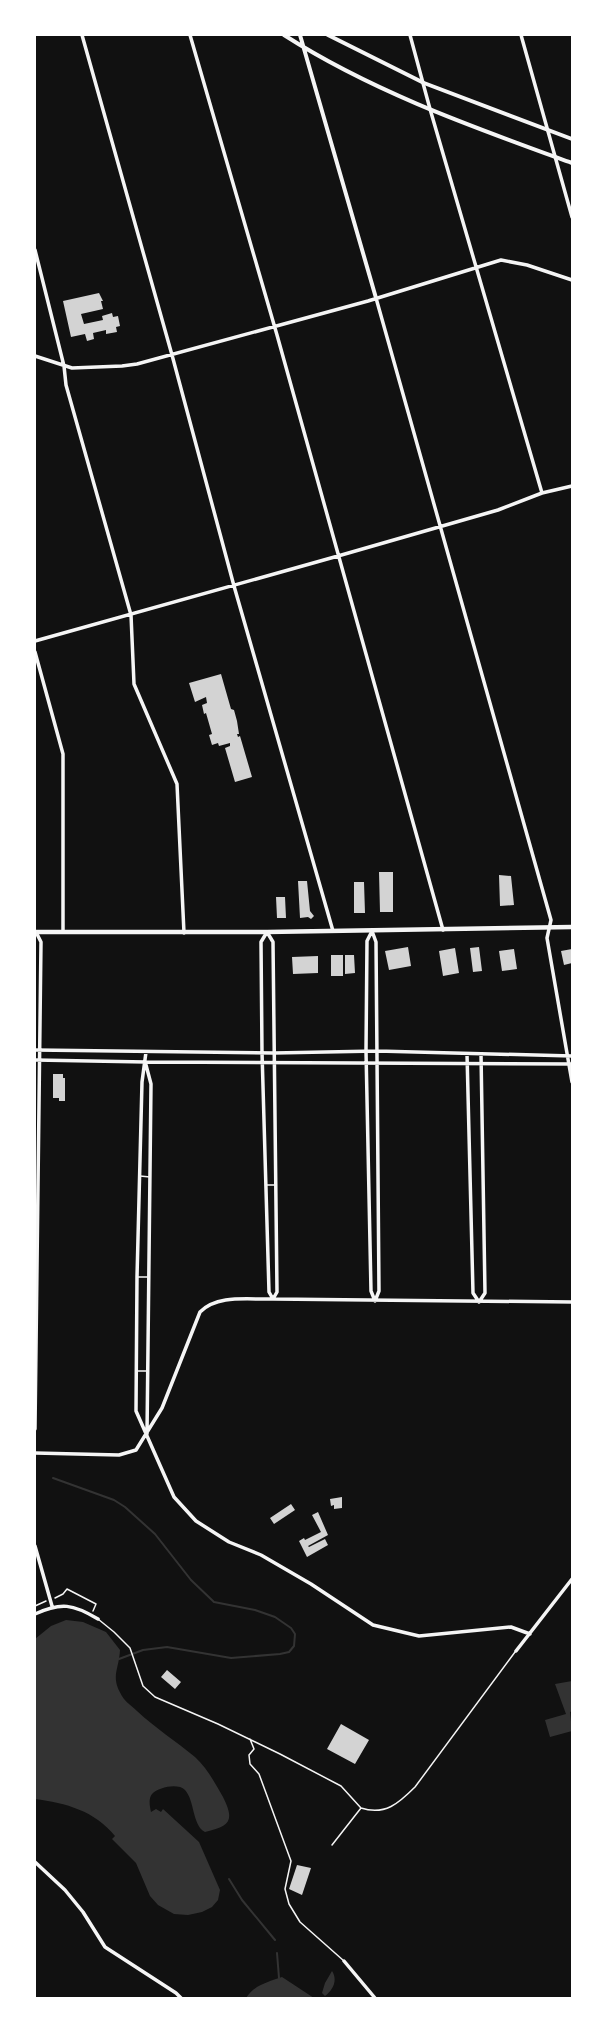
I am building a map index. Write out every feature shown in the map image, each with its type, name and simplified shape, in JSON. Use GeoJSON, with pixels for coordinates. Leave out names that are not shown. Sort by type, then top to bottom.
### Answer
{"type":"FeatureCollection","features":[{"type":"Feature","properties":{"kind":"main road"},"geometry":{"type":"LineString","coordinates":[[35,933],[372,931],[572,927]]}},
{"type":"Feature","properties":{"kind":"street"},"geometry":{"type":"LineString","coordinates":[[82,35],[172,355],[234,586],[333,931]]}},
{"type":"Feature","properties":{"kind":"street"},"geometry":{"type":"LineString","coordinates":[[190,35],[275,327],[443,930]]}},
{"type":"Feature","properties":{"kind":"street"},"geometry":{"type":"LineString","coordinates":[[284,35],[304,48],[365,81],[430,109],[572,164]]}},
{"type":"Feature","properties":{"kind":"street"},"geometry":{"type":"LineString","coordinates":[[300,35],[441,526],[551,920],[547,938],[570,1056],[572,1082]]}},
{"type":"Feature","properties":{"kind":"street"},"geometry":{"type":"LineString","coordinates":[[328,35],[424,83],[572,139]]}},
{"type":"Feature","properties":{"kind":"street"},"geometry":{"type":"LineString","coordinates":[[410,35],[430,109],[542,493]]}},
{"type":"Feature","properties":{"kind":"street"},"geometry":{"type":"LineString","coordinates":[[521,35],[557,158],[572,216]]}},
{"type":"Feature","properties":{"kind":"street"},"geometry":{"type":"LineString","coordinates":[[35,250],[64,366],[66,385],[131,615],[134,684],[178,790],[184,933]]}},
{"type":"Feature","properties":{"kind":"street"},"geometry":{"type":"LineString","coordinates":[[35,356],[72,368],[122,366],[172,355],[275,327],[501,260],[527,265],[572,280]]}},
{"type":"Feature","properties":{"kind":"street"},"geometry":{"type":"LineString","coordinates":[[35,641],[234,586],[498,510],[542,493],[572,486]]}},
{"type":"Feature","properties":{"kind":"street"},"geometry":{"type":"LineString","coordinates":[[35,652],[63,754],[63,932]]}},
{"type":"Feature","properties":{"kind":"street"},"geometry":{"type":"LineString","coordinates":[[372,931],[376,942],[378,1063],[379,1291],[375,1301]]}},
{"type":"Feature","properties":{"kind":"street"},"geometry":{"type":"LineString","coordinates":[[372,931],[367,941],[366,1051],[371,1291],[375,1301]]}},
{"type":"Feature","properties":{"kind":"street"},"geometry":{"type":"LineString","coordinates":[[267,932],[262,942],[262,1052],[269,1292],[273,1300]]}},
{"type":"Feature","properties":{"kind":"street"},"geometry":{"type":"LineString","coordinates":[[267,932],[273,942],[276,1292],[273,1300]]}},
{"type":"Feature","properties":{"kind":"street"},"geometry":{"type":"LineString","coordinates":[[35,933],[41,942],[41,1051],[35,1429]]}},
{"type":"Feature","properties":{"kind":"street"},"geometry":{"type":"LineString","coordinates":[[263,992],[273,992]]}},
{"type":"Feature","properties":{"kind":"street"},"geometry":{"type":"LineString","coordinates":[[35,1050],[274,1053],[377,1051],[570,1056]]}},
{"type":"Feature","properties":{"kind":"street"},"geometry":{"type":"LineString","coordinates":[[146,1052],[146,1062],[142,1082],[137,1277],[136,1411],[174,1497],[196,1521],[229,1542],[261,1555],[311,1584],[373,1625],[419,1636],[511,1627],[530,1634]]}},
{"type":"Feature","properties":{"kind":"street"},"geometry":{"type":"LineString","coordinates":[[467,1054],[473,1293],[479,1302]]}},
{"type":"Feature","properties":{"kind":"street"},"geometry":{"type":"LineString","coordinates":[[479,1302],[485,1293],[481,1054]]}},
{"type":"Feature","properties":{"kind":"street"},"geometry":{"type":"LineString","coordinates":[[35,1060],[571,1064]]}},
{"type":"Feature","properties":{"kind":"street"},"geometry":{"type":"LineString","coordinates":[[146,1062],[151,1084],[147,1435]]}},
{"type":"Feature","properties":{"kind":"street"},"geometry":{"type":"LineString","coordinates":[[35,1453],[119,1455],[136,1450],[147,1435],[162,1408],[200,1312],[209,1304],[224,1300],[572,1302]]}},
{"type":"Feature","properties":{"kind":"street"},"geometry":{"type":"LineString","coordinates":[[35,1546],[52,1606]]}},
{"type":"Feature","properties":{"kind":"street"},"geometry":{"type":"LineString","coordinates":[[516,1651],[572,1579]]}},
{"type":"Feature","properties":{"kind":"street"},"geometry":{"type":"LineString","coordinates":[[35,1614],[52,1606],[68,1606],[82,1610],[98,1619]]}},
{"type":"Feature","properties":{"kind":"street"},"geometry":{"type":"LineString","coordinates":[[35,1862],[65,1890],[83,1912],[105,1947],[176,1993],[181,1998]]}},
{"type":"Feature","properties":{"kind":"street"},"geometry":{"type":"LineString","coordinates":[[344,1961],[375,1998]]}},
{"type":"Feature","properties":{"kind":"lane"},"geometry":{"type":"LineString","coordinates":[[140,1176],[151,1177]]}},
{"type":"Feature","properties":{"kind":"lane"},"geometry":{"type":"LineString","coordinates":[[266,1185],[275,1185]]}},
{"type":"Feature","properties":{"kind":"lane"},"geometry":{"type":"LineString","coordinates":[[137,1277],[148,1277]]}},
{"type":"Feature","properties":{"kind":"lane"},"geometry":{"type":"LineString","coordinates":[[136,1371],[148,1371]]}},
{"type":"Feature","properties":{"kind":"lane"},"geometry":{"type":"LineString","coordinates":[[98,1619],[114,1632],[131,1652],[143,1686],[155,1697],[250,1739],[341,1786],[361,1808],[376,1812],[402,1800],[409,1792],[516,1651]]}},
{"type":"Feature","properties":{"kind":"lane"},"geometry":{"type":"LineString","coordinates":[[250,1739],[254,1750],[249,1755],[250,1764],[259,1774],[291,1861],[285,1889],[289,1904],[300,1922],[344,1961]]}},
{"type":"Feature","properties":{"kind":"lane"},"geometry":{"type":"LineString","coordinates":[[332,1845],[361,1808]]}},
{"type":"Feature","properties":{"kind":"shaded area"},"geometry":{"type":"Polygon","coordinates":[[[66,1620],[83,1622],[106,1632],[120,1650],[116,1679],[119,1691],[124,1699],[128,1704],[199,1761],[214,1781],[227,1805],[229,1817],[225,1825],[205,1832],[198,1824],[191,1800],[182,1788],[173,1786],[159,1789],[152,1794],[150,1798],[151,1812],[156,1809],[161,1812],[163,1809],[199,1842],[220,1890],[218,1900],[212,1907],[202,1912],[188,1915],[174,1914],[158,1905],[150,1896],[136,1863],[112,1839],[115,1836],[107,1827],[89,1814],[69,1806],[35,1799],[35,1639],[51,1626],[66,1620]]]}},
{"type":"Feature","properties":{"kind":"shaded area"},"geometry":{"type":"Polygon","coordinates":[[[572,1681],[572,1711],[570,1712],[572,1731],[550,1737],[545,1720],[566,1714],[555,1684],[572,1681]]]}},
{"type":"Feature","properties":{"kind":"shaded area"},"geometry":{"type":"Polygon","coordinates":[[[332,1971],[335,1978],[334,1985],[325,1996],[322,1993],[325,1983],[332,1971]]]}},
{"type":"Feature","properties":{"kind":"shaded area"},"geometry":{"type":"Polygon","coordinates":[[[282,1977],[314,1998],[246,1998],[257,1987],[282,1977]]]}},
{"type":"Feature","properties":{"kind":"building"},"geometry":{"type":"Polygon","coordinates":[[[99,293],[103,301],[101,301],[103,309],[81,314],[84,324],[103,320],[102,316],[112,313],[113,317],[118,316],[120,326],[116,327],[117,332],[106,334],[106,330],[93,333],[94,339],[87,341],[85,334],[71,337],[63,301],[99,293]]]}},
{"type":"Feature","properties":{"kind":"building"},"geometry":{"type":"Polygon","coordinates":[[[221,674],[231,709],[234,710],[239,734],[237,734],[238,737],[240,736],[252,777],[235,782],[225,748],[230,746],[230,743],[219,746],[218,743],[212,745],[209,735],[212,734],[202,705],[207,703],[206,697],[195,702],[189,683],[221,674]]]}},
{"type":"Feature","properties":{"kind":"building"},"geometry":{"type":"Polygon","coordinates":[[[379,872],[393,872],[393,912],[380,912],[379,872]]]}},
{"type":"Feature","properties":{"kind":"building"},"geometry":{"type":"Polygon","coordinates":[[[499,875],[511,876],[514,905],[500,906],[499,875]]]}},
{"type":"Feature","properties":{"kind":"building"},"geometry":{"type":"Polygon","coordinates":[[[298,881],[307,881],[310,911],[314,916],[311,919],[308,917],[300,918],[298,881]]]}},
{"type":"Feature","properties":{"kind":"building"},"geometry":{"type":"Polygon","coordinates":[[[354,882],[364,882],[365,913],[354,913],[354,882]]]}},
{"type":"Feature","properties":{"kind":"building"},"geometry":{"type":"Polygon","coordinates":[[[276,897],[285,897],[286,918],[277,918],[276,897]]]}},
{"type":"Feature","properties":{"kind":"building"},"geometry":{"type":"Polygon","coordinates":[[[408,947],[411,966],[389,970],[385,951],[408,947]]]}},
{"type":"Feature","properties":{"kind":"building"},"geometry":{"type":"Polygon","coordinates":[[[479,947],[482,971],[473,972],[470,948],[479,947]]]}},
{"type":"Feature","properties":{"kind":"building"},"geometry":{"type":"Polygon","coordinates":[[[455,948],[459,973],[443,976],[439,951],[455,948]]]}},
{"type":"Feature","properties":{"kind":"building"},"geometry":{"type":"Polygon","coordinates":[[[514,949],[517,969],[502,971],[499,951],[514,949]]]}},
{"type":"Feature","properties":{"kind":"building"},"geometry":{"type":"Polygon","coordinates":[[[572,949],[572,963],[564,965],[561,951],[572,949]]]}},
{"type":"Feature","properties":{"kind":"building"},"geometry":{"type":"Polygon","coordinates":[[[331,955],[343,955],[343,976],[331,976],[331,955]]]}},
{"type":"Feature","properties":{"kind":"building"},"geometry":{"type":"Polygon","coordinates":[[[345,955],[354,955],[355,973],[345,974],[345,955]]]}},
{"type":"Feature","properties":{"kind":"building"},"geometry":{"type":"Polygon","coordinates":[[[318,956],[318,973],[293,974],[292,957],[318,956]]]}},
{"type":"Feature","properties":{"kind":"building"},"geometry":{"type":"Polygon","coordinates":[[[53,1074],[63,1074],[63,1078],[65,1078],[65,1101],[59,1101],[59,1098],[53,1098],[53,1074]]]}},
{"type":"Feature","properties":{"kind":"building"},"geometry":{"type":"Polygon","coordinates":[[[342,1497],[342,1508],[334,1509],[334,1505],[331,1506],[330,1499],[342,1497]]]}},
{"type":"Feature","properties":{"kind":"building"},"geometry":{"type":"Polygon","coordinates":[[[291,1504],[295,1510],[274,1524],[270,1518],[291,1504]]]}},
{"type":"Feature","properties":{"kind":"building"},"geometry":{"type":"Polygon","coordinates":[[[318,1512],[328,1535],[308,1546],[309,1547],[325,1539],[328,1545],[307,1557],[299,1541],[304,1538],[305,1540],[321,1532],[312,1515],[318,1512]]]}},
{"type":"Feature","properties":{"kind":"building"},"geometry":{"type":"Polygon","coordinates":[[[167,1670],[181,1682],[175,1689],[161,1677],[167,1670]]]}},
{"type":"Feature","properties":{"kind":"building"},"geometry":{"type":"Polygon","coordinates":[[[341,1724],[369,1740],[355,1764],[327,1749],[341,1724]]]}},
{"type":"Feature","properties":{"kind":"building"},"geometry":{"type":"Polygon","coordinates":[[[297,1865],[311,1868],[302,1895],[289,1889],[297,1865]]]}},
{"type":"Feature","properties":{"kind":"waterway"},"geometry":{"type":"LineString","coordinates":[[53,1478],[114,1500],[125,1507],[155,1534],[191,1580],[214,1602],[255,1610],[275,1617],[291,1628],[295,1634],[294,1646],[289,1652],[280,1654],[231,1658],[167,1647],[143,1650],[119,1659]]}},
{"type":"Feature","properties":{"kind":"waterway"},"geometry":{"type":"LineString","coordinates":[[229,1879],[242,1900],[275,1940]]}},
{"type":"Feature","properties":{"kind":"waterway"},"geometry":{"type":"LineString","coordinates":[[277,1953],[279,1978]]}}]}
